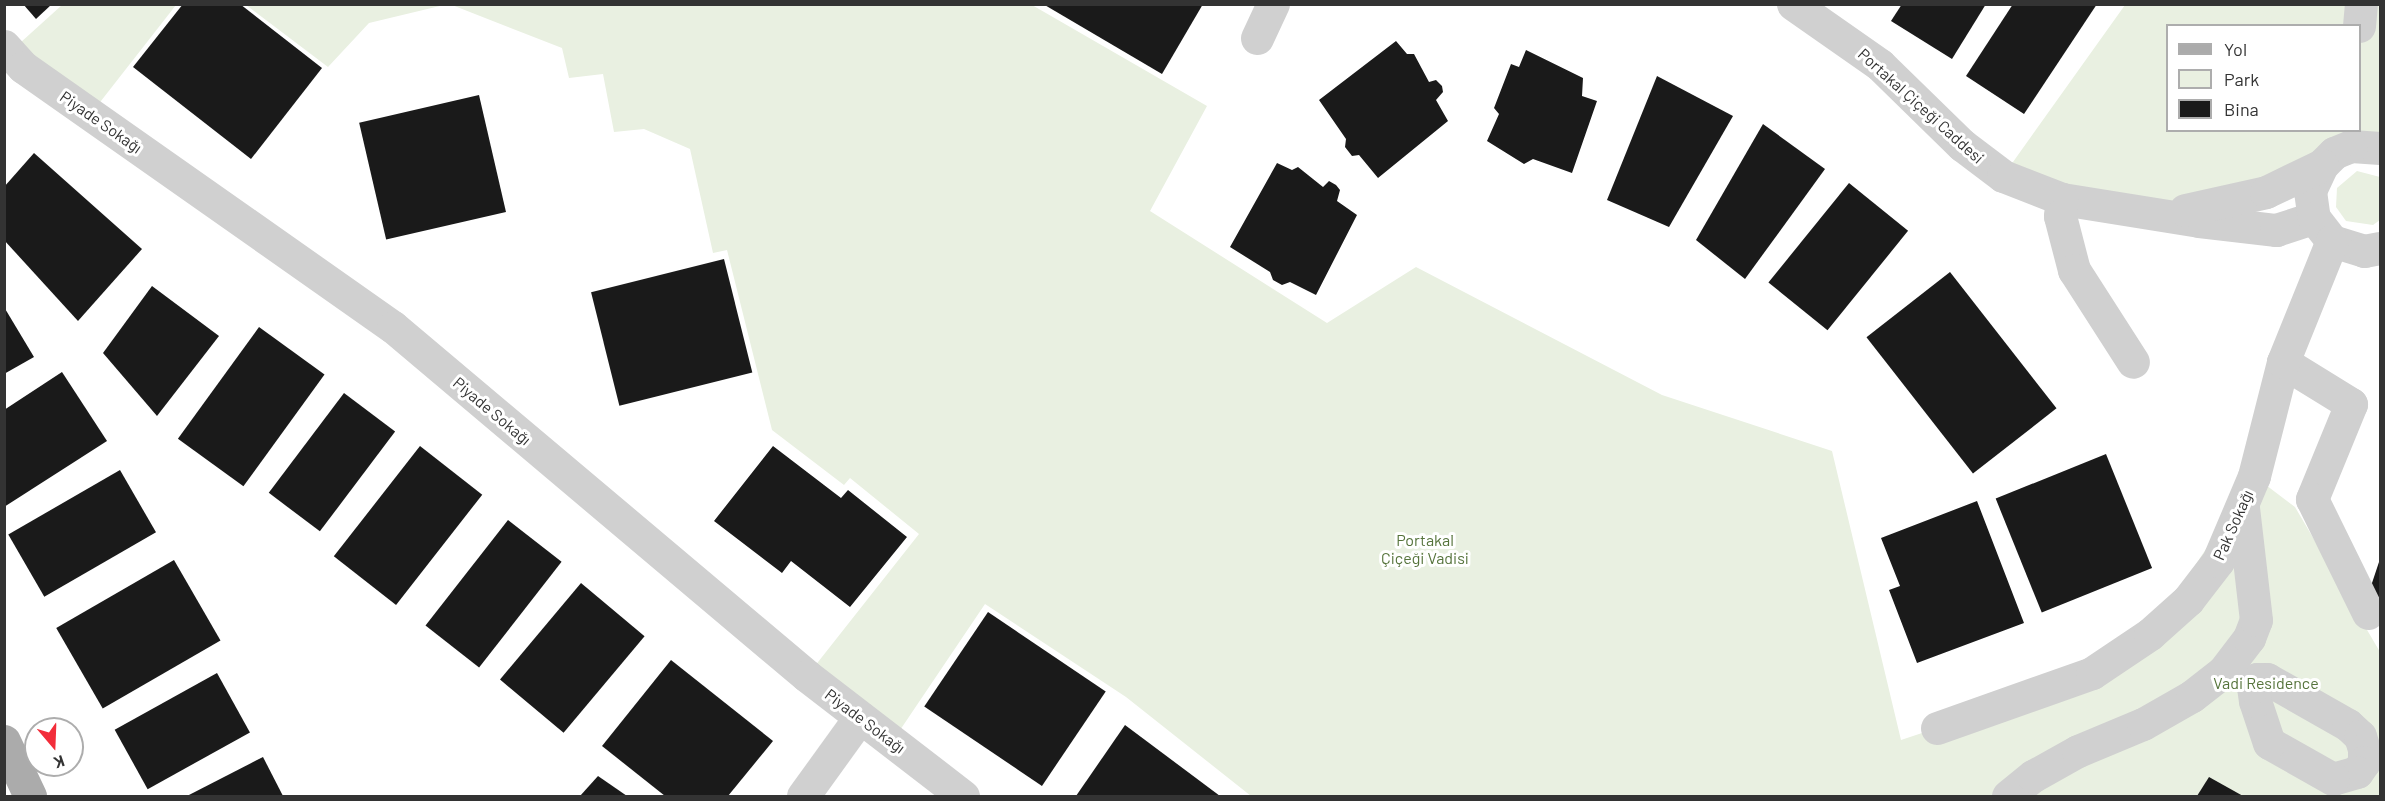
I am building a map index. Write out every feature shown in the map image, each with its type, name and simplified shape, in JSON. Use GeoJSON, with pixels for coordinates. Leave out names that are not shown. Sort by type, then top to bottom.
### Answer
{"type":"FeatureCollection","features":[{"type":"Feature","properties":{"kind":"main road"},"geometry":{"type":"LineString","coordinates":[[4,741],[30,796]]}},
{"type":"Feature","properties":{"kind":"street"},"geometry":{"type":"LineString","coordinates":[[1257,38],[1274,4]]}},
{"type":"Feature","properties":{"kind":"street","name":"Portakal Çiçeği Caddesi"},"geometry":{"type":"LineString","coordinates":[[1793,4],[1880,65],[1962,145],[2003,176],[2062,199],[2276,230],[2323,230]]}},
{"type":"Feature","properties":{"kind":"street"},"geometry":{"type":"LineString","coordinates":[[2359,24],[2361,4]]}},
{"type":"Feature","properties":{"kind":"street","name":"Piyade Sokağı"},"geometry":{"type":"LineString","coordinates":[[11,66],[393,327],[860,717],[963,796]]}},
{"type":"Feature","properties":{"kind":"street","name":"Portakal Çiçeği Caddesi"},"geometry":{"type":"LineString","coordinates":[[2161,214],[2266,192],[2322,165],[2361,142]]}},
{"type":"Feature","properties":{"kind":"street"},"geometry":{"type":"LineString","coordinates":[[2322,165],[2310,190],[2323,230],[2375,251]]}},
{"type":"Feature","properties":{"kind":"street"},"geometry":{"type":"LineString","coordinates":[[2062,199],[2060,216],[2074,270],[2133,362]]}},
{"type":"Feature","properties":{"kind":"street","name":"Pak Sokağı"},"geometry":{"type":"LineString","coordinates":[[1937,728],[2092,673],[2150,634],[2188,600],[2218,561],[2254,476],[2283,362],[2323,230]]}},
{"type":"Feature","properties":{"kind":"street"},"geometry":{"type":"LineString","coordinates":[[2283,362],[2351,404],[2312,498],[2368,613]]}},
{"type":"Feature","properties":{"kind":"street"},"geometry":{"type":"LineString","coordinates":[[2008,796],[2032,776],[2078,751],[2143,724],[2192,696],[2223,672],[2246,642],[2256,620],[2242,502]]}},
{"type":"Feature","properties":{"kind":"street"},"geometry":{"type":"LineString","coordinates":[[2246,642],[2258,679]]}},
{"type":"Feature","properties":{"kind":"street"},"geometry":{"type":"LineString","coordinates":[[802,796],[860,717]]}},
{"type":"Feature","properties":{"kind":"green space"},"geometry":{"type":"Polygon","coordinates":[[[62,5],[176,5],[90,115],[10,52],[62,5]]]}},
{"type":"Feature","properties":{"kind":"green space"},"geometry":{"type":"Polygon","coordinates":[[[246,5],[444,5],[369,23],[328,67],[246,5]]]}},
{"type":"Feature","properties":{"kind":"green space","name":"Portakal Çiçeği Vadisi"},"geometry":{"type":"Polygon","coordinates":[[[452,5],[1032,5],[1207,106],[1150,211],[1327,323],[1416,267],[1662,395],[1832,451],[1901,740],[1937,728],[2150,634],[2254,476],[2295,507],[2380,652],[2380,796],[1251,796],[1126,697],[985,604],[892,742],[807,676],[919,534],[850,478],[844,485],[772,430],[727,250],[713,253],[690,149],[644,129],[614,132],[603,74],[569,78],[562,48],[452,5]]]}},
{"type":"Feature","properties":{"kind":"green space"},"geometry":{"type":"Polygon","coordinates":[[[2125,5],[2380,5],[2380,148],[2161,214],[2003,176],[2125,5]]]}},
{"type":"Feature","properties":{"kind":"green space"},"geometry":{"type":"Polygon","coordinates":[[[2357,171],[2380,177],[2380,220],[2373,225],[2346,221],[2336,207],[2337,188],[2357,171]]]}},
{"type":"Feature","properties":{"kind":"building"},"geometry":{"type":"Polygon","coordinates":[[[23,4],[52,4],[36,19],[23,4]]]}},
{"type":"Feature","properties":{"kind":"building"},"geometry":{"type":"Polygon","coordinates":[[[183,4],[240,4],[322,68],[251,159],[133,67],[183,4]]]}},
{"type":"Feature","properties":{"kind":"building"},"geometry":{"type":"Polygon","coordinates":[[[1043,4],[1203,4],[1162,74],[1043,4]]]}},
{"type":"Feature","properties":{"kind":"building"},"geometry":{"type":"Polygon","coordinates":[[[1902,4],[1986,4],[1952,59],[1891,21],[1902,4]]]}},
{"type":"Feature","properties":{"kind":"building"},"geometry":{"type":"Polygon","coordinates":[[[2013,4],[2097,4],[2024,114],[1966,76],[2013,4]]]}},
{"type":"Feature","properties":{"kind":"building"},"geometry":{"type":"Polygon","coordinates":[[[1396,41],[1407,54],[1414,54],[1429,82],[1436,80],[1442,86],[1443,92],[1436,100],[1448,121],[1378,178],[1359,155],[1352,156],[1345,147],[1346,139],[1319,100],[1396,41]]]}},
{"type":"Feature","properties":{"kind":"building"},"geometry":{"type":"Polygon","coordinates":[[[1526,50],[1583,78],[1582,96],[1597,101],[1572,173],[1533,159],[1524,164],[1487,141],[1499,114],[1494,108],[1511,64],[1519,67],[1526,50]]]}},
{"type":"Feature","properties":{"kind":"building"},"geometry":{"type":"Polygon","coordinates":[[[1657,76],[1733,116],[1669,227],[1607,200],[1657,76]]]}},
{"type":"Feature","properties":{"kind":"building"},"geometry":{"type":"Polygon","coordinates":[[[479,95],[506,212],[386,240],[359,123],[479,95]]]}},
{"type":"Feature","properties":{"kind":"building"},"geometry":{"type":"Polygon","coordinates":[[[1763,124],[1825,169],[1745,279],[1696,240],[1763,124]]]}},
{"type":"Feature","properties":{"kind":"building"},"geometry":{"type":"Polygon","coordinates":[[[34,153],[142,249],[78,321],[4,240],[4,187],[34,153]]]}},
{"type":"Feature","properties":{"kind":"building"},"geometry":{"type":"Polygon","coordinates":[[[1277,163],[1292,170],[1298,167],[1323,187],[1329,181],[1336,185],[1340,190],[1337,201],[1357,215],[1316,295],[1290,282],[1282,285],[1273,280],[1270,272],[1230,247],[1277,163]]]}},
{"type":"Feature","properties":{"kind":"building"},"geometry":{"type":"Polygon","coordinates":[[[1849,183],[1908,231],[1828,330],[1768,282],[1849,183]]]}},
{"type":"Feature","properties":{"kind":"building"},"geometry":{"type":"Polygon","coordinates":[[[724,259],[752,373],[619,406],[591,292],[724,259]]]}},
{"type":"Feature","properties":{"kind":"building"},"geometry":{"type":"Polygon","coordinates":[[[1950,272],[2057,408],[1973,474],[1866,337],[1950,272]]]}},
{"type":"Feature","properties":{"kind":"building"},"geometry":{"type":"Polygon","coordinates":[[[152,286],[219,336],[157,416],[103,353],[152,286]]]}},
{"type":"Feature","properties":{"kind":"building"},"geometry":{"type":"Polygon","coordinates":[[[4,307],[34,357],[4,374],[4,307]]]}},
{"type":"Feature","properties":{"kind":"building"},"geometry":{"type":"Polygon","coordinates":[[[259,327],[325,375],[243,486],[178,439],[259,327]]]}},
{"type":"Feature","properties":{"kind":"building"},"geometry":{"type":"Polygon","coordinates":[[[62,372],[107,441],[4,507],[4,410],[62,372]]]}},
{"type":"Feature","properties":{"kind":"building"},"geometry":{"type":"Polygon","coordinates":[[[344,393],[395,432],[320,531],[269,493],[344,393]]]}},
{"type":"Feature","properties":{"kind":"building"},"geometry":{"type":"Polygon","coordinates":[[[420,446],[482,495],[396,605],[334,556],[420,446]]]}},
{"type":"Feature","properties":{"kind":"building"},"geometry":{"type":"Polygon","coordinates":[[[773,446],[841,498],[848,490],[907,537],[850,607],[791,561],[782,573],[714,521],[773,446]]]}},
{"type":"Feature","properties":{"kind":"building"},"geometry":{"type":"Polygon","coordinates":[[[2106,454],[2152,568],[2042,613],[1996,499],[2106,454]]]}},
{"type":"Feature","properties":{"kind":"building"},"geometry":{"type":"Polygon","coordinates":[[[120,470],[156,532],[44,597],[8,534],[120,470]]]}},
{"type":"Feature","properties":{"kind":"building"},"geometry":{"type":"Polygon","coordinates":[[[1977,501],[2024,623],[1917,663],[1889,590],[1900,586],[1881,538],[1977,501]]]}},
{"type":"Feature","properties":{"kind":"building"},"geometry":{"type":"Polygon","coordinates":[[[508,520],[562,562],[479,667],[426,626],[508,520]]]}},
{"type":"Feature","properties":{"kind":"building"},"geometry":{"type":"Polygon","coordinates":[[[2380,559],[2380,611],[2371,586],[2380,559]]]}},
{"type":"Feature","properties":{"kind":"building"},"geometry":{"type":"Polygon","coordinates":[[[174,560],[220,641],[103,709],[56,628],[174,560]]]}},
{"type":"Feature","properties":{"kind":"building"},"geometry":{"type":"Polygon","coordinates":[[[581,583],[645,636],[564,733],[500,680],[581,583]]]}},
{"type":"Feature","properties":{"kind":"building"},"geometry":{"type":"Polygon","coordinates":[[[988,612],[1106,691],[1042,786],[924,707],[988,612]]]}},
{"type":"Feature","properties":{"kind":"building"},"geometry":{"type":"Polygon","coordinates":[[[671,660],[773,741],[728,796],[665,796],[602,746],[671,660]]]}},
{"type":"Feature","properties":{"kind":"building"},"geometry":{"type":"Polygon","coordinates":[[[217,673],[250,732],[148,789],[115,730],[217,673]]]}},
{"type":"Feature","properties":{"kind":"building"},"geometry":{"type":"Polygon","coordinates":[[[1125,725],[1220,796],[1076,796],[1125,725]]]}},
{"type":"Feature","properties":{"kind":"building"},"geometry":{"type":"Polygon","coordinates":[[[263,757],[283,796],[187,796],[263,757]]]}},
{"type":"Feature","properties":{"kind":"building"},"geometry":{"type":"Polygon","coordinates":[[[598,776],[627,796],[580,796],[598,776]]]}},
{"type":"Feature","properties":{"kind":"building"},"geometry":{"type":"Polygon","coordinates":[[[2209,777],[2243,796],[2197,796],[2209,777]]]}},
{"type":"Feature","properties":{"kind":"park label","name":"Vadi Residence"},"geometry":{"type":"Point","coordinates":[2266,683]}}]}
